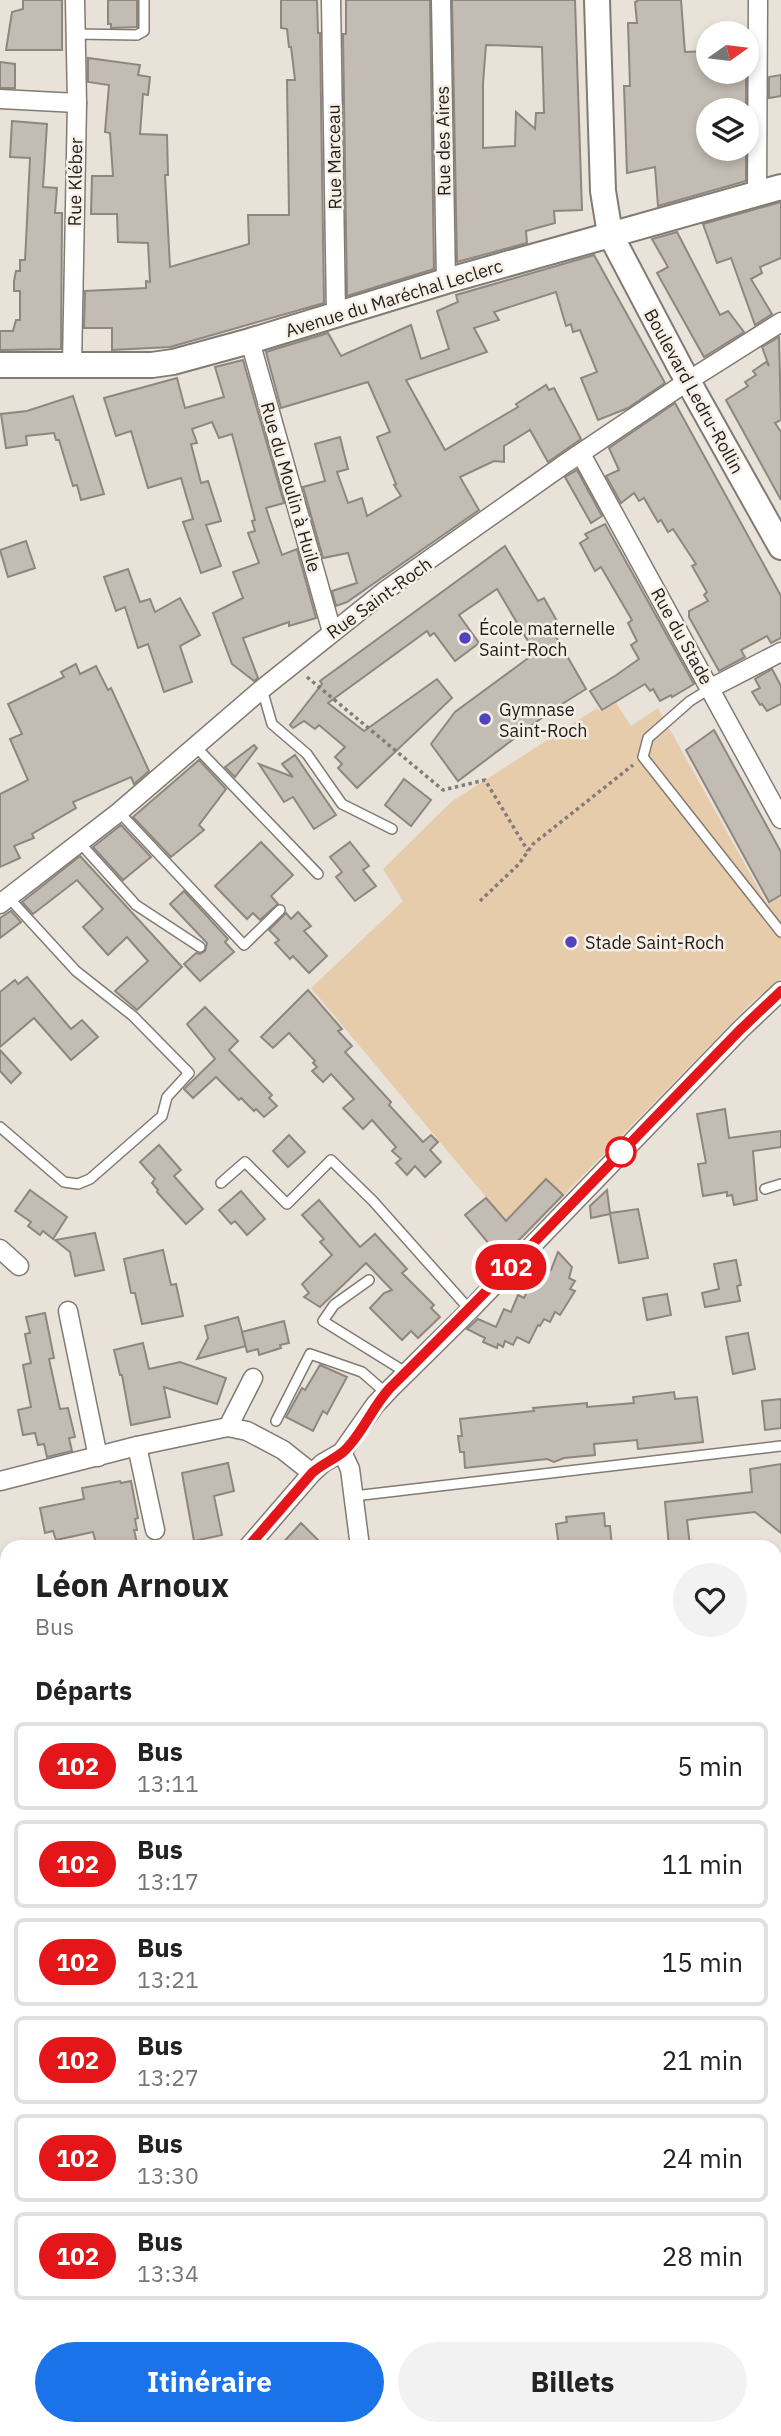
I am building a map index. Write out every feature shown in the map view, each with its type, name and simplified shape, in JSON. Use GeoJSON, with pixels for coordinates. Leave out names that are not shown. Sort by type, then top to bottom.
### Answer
{"type":"FeatureCollection","features":[{"type":"Feature","properties":{"kind":"main road","name":"Boulevard Ledru-Rollin"},"geometry":{"type":"LineString","coordinates":[[597,0],[603,191],[610,234],[781,547]]}},
{"type":"Feature","properties":{"kind":"main road","name":"Avenue du Maréchal Leclerc"},"geometry":{"type":"LineString","coordinates":[[0,365],[152,365],[173,362],[769,189]]}},
{"type":"Feature","properties":{"kind":"street","name":"Rue Kléber"},"geometry":{"type":"LineString","coordinates":[[72,365],[77,103],[75,0]]}},
{"type":"Feature","properties":{"kind":"street","name":"Rue Marceau"},"geometry":{"type":"LineString","coordinates":[[331,0],[336,314]]}},
{"type":"Feature","properties":{"kind":"street","name":"Rue des Aires"},"geometry":{"type":"LineString","coordinates":[[441,0],[446,281]]}},
{"type":"Feature","properties":{"kind":"street"},"geometry":{"type":"LineString","coordinates":[[758,0],[769,189]]}},
{"type":"Feature","properties":{"kind":"street"},"geometry":{"type":"LineString","coordinates":[[0,99],[77,103]]}},
{"type":"Feature","properties":{"kind":"street","name":"Rue Saint-Roch"},"geometry":{"type":"LineString","coordinates":[[4,901],[119,812],[296,661],[386,590],[688,381],[781,322]]}},
{"type":"Feature","properties":{"kind":"street","name":"Rue du Moulin à Huile"},"geometry":{"type":"LineString","coordinates":[[250,341],[332,632]]}},
{"type":"Feature","properties":{"kind":"street","name":"Rue du Stade"},"geometry":{"type":"LineString","coordinates":[[581,454],[781,819]]}},
{"type":"Feature","properties":{"kind":"street"},"geometry":{"type":"LineString","coordinates":[[711,688],[781,652]]}},
{"type":"Feature","properties":{"kind":"street"},"geometry":{"type":"LineString","coordinates":[[254,1540],[312,1473],[342,1452],[386,1393],[470,1310],[732,1038],[781,992]]}},
{"type":"Feature","properties":{"kind":"street"},"geometry":{"type":"LineString","coordinates":[[0,1249],[19,1266]]}},
{"type":"Feature","properties":{"kind":"street"},"geometry":{"type":"LineString","coordinates":[[68,1311],[98,1457]]}},
{"type":"Feature","properties":{"kind":"street"},"geometry":{"type":"LineString","coordinates":[[229,1426],[253,1378]]}},
{"type":"Feature","properties":{"kind":"street"},"geometry":{"type":"LineString","coordinates":[[0,1481],[229,1426],[247,1431],[283,1450],[312,1473]]}},
{"type":"Feature","properties":{"kind":"street"},"geometry":{"type":"LineString","coordinates":[[137,1446],[155,1530]]}},
{"type":"Feature","properties":{"kind":"street"},"geometry":{"type":"LineString","coordinates":[[342,1452],[349,1469],[359,1540]]}},
{"type":"Feature","properties":{"kind":"lane"},"geometry":{"type":"LineString","coordinates":[[76,34],[137,35],[144,31],[144,0]]}},
{"type":"Feature","properties":{"kind":"lane"},"geometry":{"type":"LineString","coordinates":[[711,688],[690,701],[648,738],[643,757],[781,932]]}},
{"type":"Feature","properties":{"kind":"lane"},"geometry":{"type":"LineString","coordinates":[[262,690],[272,724],[307,754],[342,804],[391,829]]}},
{"type":"Feature","properties":{"kind":"lane"},"geometry":{"type":"LineString","coordinates":[[195,746],[318,874]]}},
{"type":"Feature","properties":{"kind":"lane"},"geometry":{"type":"LineString","coordinates":[[119,812],[244,946],[280,910]]}},
{"type":"Feature","properties":{"kind":"lane"},"geometry":{"type":"LineString","coordinates":[[80,843],[136,905],[200,947]]}},
{"type":"Feature","properties":{"kind":"lane"},"geometry":{"type":"LineString","coordinates":[[0,1127],[64,1182],[78,1184],[90,1179],[162,1116],[167,1097],[189,1073],[133,1016],[76,971],[4,901]]}},
{"type":"Feature","properties":{"kind":"lane"},"geometry":{"type":"LineString","coordinates":[[221,1183],[245,1162],[287,1204],[331,1160],[373,1201],[470,1310]]}},
{"type":"Feature","properties":{"kind":"lane"},"geometry":{"type":"LineString","coordinates":[[765,1189],[781,1184]]}},
{"type":"Feature","properties":{"kind":"lane"},"geometry":{"type":"LineString","coordinates":[[369,1280],[334,1306],[323,1321],[407,1373]]}},
{"type":"Feature","properties":{"kind":"lane"},"geometry":{"type":"LineString","coordinates":[[276,1421],[310,1354],[362,1372],[386,1393]]}},
{"type":"Feature","properties":{"kind":"lane"},"geometry":{"type":"LineString","coordinates":[[354,1496],[781,1446]]}},
{"type":"Feature","properties":{"kind":"path"},"geometry":{"type":"LineString","coordinates":[[296,661],[309,681],[443,790],[485,780],[528,851]]}},
{"type":"Feature","properties":{"kind":"path"},"geometry":{"type":"LineString","coordinates":[[480,901],[519,864],[533,844],[643,757]]}},
{"type":"Feature","properties":{"kind":"shaded area","name":"Stade Saint-Roch"},"geometry":{"type":"Polygon","coordinates":[[[616,703],[631,726],[658,708],[767,904],[781,897],[781,979],[753,1001],[521,1239],[311,988],[403,901],[383,869],[451,802],[597,708],[601,712],[616,703]]]}},
{"type":"Feature","properties":{"kind":"building"},"geometry":{"type":"Polygon","coordinates":[[[23,0],[62,0],[62,50],[6,50],[12,12],[23,9],[23,0]]]}},
{"type":"Feature","properties":{"kind":"building"},"geometry":{"type":"Polygon","coordinates":[[[108,0],[137,0],[137,27],[111,28],[111,24],[108,24],[108,0]]]}},
{"type":"Feature","properties":{"kind":"building"},"geometry":{"type":"Polygon","coordinates":[[[281,0],[317,0],[320,33],[324,303],[170,347],[112,350],[112,328],[84,328],[85,291],[146,288],[146,281],[150,282],[148,243],[118,242],[117,214],[91,214],[92,176],[113,176],[110,133],[105,132],[109,85],[88,82],[88,58],[140,65],[138,75],[150,77],[148,95],[143,94],[140,134],[167,135],[168,175],[165,175],[170,267],[249,244],[248,215],[289,215],[287,80],[295,80],[287,29],[281,28],[281,0]]]}},
{"type":"Feature","properties":{"kind":"building"},"geometry":{"type":"Polygon","coordinates":[[[346,0],[430,0],[434,269],[347,296],[343,34],[346,34],[346,0]]]}},
{"type":"Feature","properties":{"kind":"building"},"geometry":{"type":"Polygon","coordinates":[[[452,0],[575,0],[582,210],[554,211],[555,223],[526,231],[527,243],[457,262],[452,0]],[[486,45],[483,148],[515,146],[516,112],[535,129],[536,113],[544,113],[542,47],[486,45]]]}},
{"type":"Feature","properties":{"kind":"building"},"geometry":{"type":"Polygon","coordinates":[[[681,0],[685,52],[696,52],[696,84],[746,84],[746,98],[696,98],[696,161],[746,161],[746,181],[658,206],[655,167],[627,173],[624,86],[630,86],[628,23],[637,23],[635,2],[681,0]]]}},
{"type":"Feature","properties":{"kind":"building"},"geometry":{"type":"Polygon","coordinates":[[[0,62],[15,64],[15,88],[0,88],[0,62]]]}},
{"type":"Feature","properties":{"kind":"building"},"geometry":{"type":"Polygon","coordinates":[[[781,75],[781,96],[769,98],[769,77],[781,75]]]}},
{"type":"Feature","properties":{"kind":"building"},"geometry":{"type":"Polygon","coordinates":[[[12,121],[47,124],[43,187],[57,188],[55,213],[62,213],[61,349],[0,350],[0,331],[13,331],[16,320],[20,320],[20,291],[14,291],[14,281],[16,271],[20,271],[20,260],[25,260],[26,241],[30,158],[10,157],[12,121]]]}},
{"type":"Feature","properties":{"kind":"building"},"geometry":{"type":"Polygon","coordinates":[[[781,202],[781,258],[760,267],[762,273],[751,279],[772,314],[755,325],[731,258],[717,263],[703,224],[781,202]]]}},
{"type":"Feature","properties":{"kind":"building"},"geometry":{"type":"Polygon","coordinates":[[[677,232],[720,315],[728,311],[744,332],[704,357],[657,273],[668,267],[652,239],[677,232]]]}},
{"type":"Feature","properties":{"kind":"building"},"geometry":{"type":"Polygon","coordinates":[[[594,255],[665,383],[628,408],[598,420],[581,378],[597,372],[580,330],[573,332],[571,324],[566,326],[556,292],[494,312],[499,320],[474,328],[487,352],[406,380],[445,450],[518,407],[516,404],[546,385],[549,390],[554,388],[581,439],[548,462],[530,430],[504,446],[504,462],[494,461],[460,477],[479,510],[347,602],[336,606],[332,591],[357,583],[348,553],[323,558],[303,487],[325,481],[315,444],[340,437],[348,469],[337,472],[348,503],[362,498],[367,516],[401,496],[394,485],[396,484],[377,437],[390,432],[368,382],[281,408],[266,352],[328,333],[341,356],[411,325],[421,359],[449,349],[437,311],[458,302],[456,295],[594,255]]]}},
{"type":"Feature","properties":{"kind":"building"},"geometry":{"type":"Polygon","coordinates":[[[779,337],[781,420],[775,423],[781,432],[781,500],[726,400],[748,386],[745,382],[756,375],[753,371],[766,362],[769,366],[762,347],[779,337]]]}},
{"type":"Feature","properties":{"kind":"building"},"geometry":{"type":"Polygon","coordinates":[[[243,360],[284,503],[266,508],[282,555],[297,549],[316,618],[289,626],[289,622],[243,638],[258,678],[254,681],[232,664],[213,613],[243,598],[233,572],[259,563],[248,533],[255,531],[252,521],[255,520],[232,434],[219,438],[212,422],[192,429],[197,443],[191,444],[201,483],[208,481],[221,521],[206,525],[221,566],[201,573],[183,522],[193,519],[181,478],[148,488],[131,431],[116,436],[104,398],[177,378],[185,408],[224,397],[215,367],[243,360]]]}},
{"type":"Feature","properties":{"kind":"building"},"geometry":{"type":"Polygon","coordinates":[[[73,396],[104,494],[81,500],[77,485],[73,486],[59,440],[56,440],[54,433],[26,436],[27,445],[6,448],[1,414],[27,411],[73,396]]]}},
{"type":"Feature","properties":{"kind":"building"},"geometry":{"type":"Polygon","coordinates":[[[675,403],[781,596],[781,638],[771,643],[767,636],[741,650],[745,657],[719,671],[689,617],[689,611],[708,601],[704,595],[707,592],[692,566],[696,564],[673,529],[668,532],[661,520],[658,522],[644,498],[639,501],[634,493],[621,503],[606,476],[619,470],[609,448],[675,403]]]}},
{"type":"Feature","properties":{"kind":"building"},"geometry":{"type":"Polygon","coordinates":[[[577,470],[602,516],[591,523],[565,477],[577,470]]]}},
{"type":"Feature","properties":{"kind":"building"},"geometry":{"type":"Polygon","coordinates":[[[605,524],[694,684],[660,701],[653,689],[650,691],[645,684],[602,710],[590,691],[639,659],[631,645],[637,641],[628,623],[632,620],[601,567],[595,571],[580,543],[588,538],[585,534],[605,524]]]}},
{"type":"Feature","properties":{"kind":"building"},"geometry":{"type":"Polygon","coordinates":[[[26,541],[35,568],[8,577],[0,550],[26,541]]]}},
{"type":"Feature","properties":{"kind":"building"},"geometry":{"type":"Polygon","coordinates":[[[505,546],[538,601],[544,598],[562,630],[555,635],[586,689],[551,711],[458,781],[431,744],[455,712],[535,653],[497,589],[459,615],[479,643],[455,661],[434,633],[430,636],[427,631],[328,703],[364,731],[437,679],[452,698],[357,788],[338,768],[342,764],[335,757],[345,747],[319,725],[315,729],[304,721],[293,728],[290,725],[322,684],[320,681],[505,546]]]}},
{"type":"Feature","properties":{"kind":"building"},"geometry":{"type":"Polygon","coordinates":[[[128,569],[140,602],[150,599],[155,612],[180,598],[200,635],[180,646],[192,682],[164,692],[148,644],[138,648],[125,607],[116,611],[104,577],[128,569]]]}},
{"type":"Feature","properties":{"kind":"building"},"geometry":{"type":"Polygon","coordinates":[[[76,664],[80,674],[96,666],[108,690],[111,688],[149,771],[134,784],[131,777],[73,802],[76,808],[32,834],[34,838],[14,846],[20,858],[0,867],[0,794],[28,780],[10,739],[22,734],[8,704],[64,677],[61,672],[76,664]]]}},
{"type":"Feature","properties":{"kind":"building"},"geometry":{"type":"Polygon","coordinates":[[[772,669],[781,686],[781,704],[767,711],[752,692],[760,688],[755,679],[772,669]]]}},
{"type":"Feature","properties":{"kind":"building"},"geometry":{"type":"Polygon","coordinates":[[[714,730],[781,852],[781,895],[769,902],[686,750],[714,730]]]}},
{"type":"Feature","properties":{"kind":"building"},"geometry":{"type":"Polygon","coordinates":[[[254,745],[257,748],[235,777],[225,767],[254,745]]]}},
{"type":"Feature","properties":{"kind":"building"},"geometry":{"type":"Polygon","coordinates":[[[295,755],[336,815],[314,829],[293,797],[284,802],[259,764],[293,777],[282,764],[295,755]]]}},
{"type":"Feature","properties":{"kind":"building"},"geometry":{"type":"Polygon","coordinates":[[[199,760],[226,789],[199,825],[204,830],[171,857],[133,817],[199,760]]]}},
{"type":"Feature","properties":{"kind":"building"},"geometry":{"type":"Polygon","coordinates":[[[404,779],[431,800],[411,826],[385,805],[404,779]]]}},
{"type":"Feature","properties":{"kind":"building"},"geometry":{"type":"Polygon","coordinates":[[[121,825],[151,857],[123,880],[93,847],[121,825]]]}},
{"type":"Feature","properties":{"kind":"building"},"geometry":{"type":"Polygon","coordinates":[[[261,842],[293,875],[271,896],[278,904],[260,920],[253,913],[247,919],[215,886],[261,842]]]}},
{"type":"Feature","properties":{"kind":"building"},"geometry":{"type":"Polygon","coordinates":[[[350,842],[369,866],[363,870],[376,886],[355,901],[336,877],[342,872],[330,857],[350,842]]]}},
{"type":"Feature","properties":{"kind":"building"},"geometry":{"type":"Polygon","coordinates":[[[80,856],[182,967],[137,1010],[115,991],[148,961],[127,937],[108,955],[83,927],[103,909],[77,880],[33,914],[22,902],[80,856]]]}},
{"type":"Feature","properties":{"kind":"building"},"geometry":{"type":"Polygon","coordinates":[[[184,891],[228,939],[225,942],[234,952],[200,981],[184,964],[196,953],[205,951],[207,943],[170,904],[184,891]]]}},
{"type":"Feature","properties":{"kind":"building"},"geometry":{"type":"Polygon","coordinates":[[[11,911],[21,922],[0,938],[0,918],[11,911]]]}},
{"type":"Feature","properties":{"kind":"building"},"geometry":{"type":"Polygon","coordinates":[[[298,912],[311,926],[304,931],[327,956],[309,973],[293,956],[290,959],[275,943],[279,940],[269,930],[286,913],[291,919],[298,912]]]}},
{"type":"Feature","properties":{"kind":"building"},"geometry":{"type":"Polygon","coordinates":[[[27,977],[71,1029],[82,1020],[98,1037],[71,1060],[34,1018],[0,1047],[0,992],[15,980],[18,984],[27,977]]]}},
{"type":"Feature","properties":{"kind":"building"},"geometry":{"type":"Polygon","coordinates":[[[308,990],[342,1029],[338,1031],[352,1046],[345,1052],[391,1102],[389,1105],[423,1142],[431,1135],[438,1142],[430,1150],[441,1162],[425,1177],[415,1166],[407,1175],[396,1163],[401,1159],[392,1151],[396,1147],[372,1120],[363,1129],[343,1108],[354,1099],[331,1074],[323,1082],[312,1071],[317,1067],[313,1063],[315,1061],[289,1033],[273,1048],[261,1037],[308,990]]]}},
{"type":"Feature","properties":{"kind":"building"},"geometry":{"type":"Polygon","coordinates":[[[205,1007],[238,1041],[229,1050],[272,1095],[269,1098],[277,1106],[264,1117],[241,1098],[239,1100],[216,1077],[193,1098],[184,1089],[215,1059],[187,1024],[205,1007]]]}},
{"type":"Feature","properties":{"kind":"building"},"geometry":{"type":"Polygon","coordinates":[[[0,1050],[21,1073],[11,1083],[0,1071],[0,1050]]]}},
{"type":"Feature","properties":{"kind":"building"},"geometry":{"type":"Polygon","coordinates":[[[725,1109],[729,1138],[781,1131],[781,1147],[753,1151],[757,1200],[734,1205],[732,1195],[727,1196],[727,1192],[703,1196],[698,1164],[706,1163],[697,1114],[725,1109]]]}},
{"type":"Feature","properties":{"kind":"building"},"geometry":{"type":"Polygon","coordinates":[[[289,1135],[305,1152],[288,1167],[273,1151],[289,1135]]]}},
{"type":"Feature","properties":{"kind":"building"},"geometry":{"type":"Polygon","coordinates":[[[159,1145],[181,1170],[174,1176],[203,1209],[186,1224],[157,1192],[152,1183],[155,1179],[140,1162],[159,1145]]]}},
{"type":"Feature","properties":{"kind":"building"},"geometry":{"type":"Polygon","coordinates":[[[546,1179],[563,1195],[521,1238],[499,1256],[465,1215],[486,1198],[506,1221],[546,1179]]]}},
{"type":"Feature","properties":{"kind":"building"},"geometry":{"type":"Polygon","coordinates":[[[30,1190],[67,1217],[53,1239],[43,1231],[40,1235],[28,1226],[31,1222],[15,1211],[30,1190]]]}},
{"type":"Feature","properties":{"kind":"building"},"geometry":{"type":"Polygon","coordinates":[[[607,1190],[610,1213],[638,1209],[648,1258],[619,1263],[610,1214],[591,1218],[590,1206],[607,1190]]]}},
{"type":"Feature","properties":{"kind":"building"},"geometry":{"type":"Polygon","coordinates":[[[241,1191],[265,1219],[247,1235],[235,1221],[231,1224],[219,1210],[241,1191]]]}},
{"type":"Feature","properties":{"kind":"building"},"geometry":{"type":"Polygon","coordinates":[[[319,1200],[360,1247],[375,1234],[407,1269],[402,1273],[434,1305],[431,1308],[440,1317],[418,1338],[411,1331],[402,1340],[370,1308],[384,1293],[392,1290],[366,1263],[320,1307],[304,1297],[309,1293],[302,1284],[332,1255],[320,1242],[324,1239],[302,1215],[319,1200]]]}},
{"type":"Feature","properties":{"kind":"building"},"geometry":{"type":"Polygon","coordinates":[[[95,1233],[104,1270],[75,1276],[70,1252],[55,1240],[95,1233]]]}},
{"type":"Feature","properties":{"kind":"building"},"geometry":{"type":"Polygon","coordinates":[[[163,1250],[171,1285],[176,1284],[183,1316],[142,1324],[135,1293],[131,1293],[124,1259],[163,1250]]]}},
{"type":"Feature","properties":{"kind":"building"},"geometry":{"type":"Polygon","coordinates":[[[558,1252],[572,1267],[569,1278],[575,1281],[570,1289],[575,1291],[560,1315],[555,1312],[550,1322],[544,1319],[540,1326],[538,1325],[529,1343],[517,1337],[513,1345],[505,1341],[503,1347],[498,1344],[497,1348],[483,1342],[485,1338],[467,1329],[478,1319],[496,1327],[504,1309],[511,1312],[518,1295],[524,1298],[532,1281],[539,1284],[546,1268],[551,1270],[558,1252]]]}},
{"type":"Feature","properties":{"kind":"building"},"geometry":{"type":"Polygon","coordinates":[[[736,1260],[741,1285],[737,1286],[740,1301],[705,1307],[702,1293],[719,1289],[714,1264],[736,1260]]]}},
{"type":"Feature","properties":{"kind":"building"},"geometry":{"type":"Polygon","coordinates":[[[667,1294],[671,1315],[647,1320],[643,1298],[667,1294]]]}},
{"type":"Feature","properties":{"kind":"building"},"geometry":{"type":"Polygon","coordinates":[[[45,1313],[54,1358],[49,1359],[60,1409],[68,1408],[75,1437],[69,1438],[72,1451],[47,1457],[44,1444],[38,1445],[35,1433],[23,1435],[18,1410],[31,1407],[23,1365],[31,1363],[25,1334],[30,1333],[26,1317],[45,1313]]]}},
{"type":"Feature","properties":{"kind":"building"},"geometry":{"type":"Polygon","coordinates":[[[238,1317],[246,1346],[197,1359],[208,1338],[205,1326],[238,1317]]]}},
{"type":"Feature","properties":{"kind":"building"},"geometry":{"type":"Polygon","coordinates":[[[284,1321],[289,1343],[259,1355],[258,1349],[247,1352],[242,1332],[284,1321]]]}},
{"type":"Feature","properties":{"kind":"building"},"geometry":{"type":"Polygon","coordinates":[[[748,1333],[755,1369],[733,1374],[726,1337],[748,1333]]]}},
{"type":"Feature","properties":{"kind":"building"},"geometry":{"type":"Polygon","coordinates":[[[143,1343],[149,1369],[180,1362],[226,1378],[217,1404],[164,1387],[170,1417],[131,1425],[122,1375],[114,1350],[143,1343]]]}},
{"type":"Feature","properties":{"kind":"building"},"geometry":{"type":"Polygon","coordinates":[[[320,1365],[347,1377],[327,1414],[323,1411],[313,1431],[286,1417],[302,1388],[305,1390],[320,1365]]]}},
{"type":"Feature","properties":{"kind":"building"},"geometry":{"type":"Polygon","coordinates":[[[674,1392],[675,1399],[697,1397],[703,1442],[638,1449],[637,1440],[594,1444],[595,1455],[564,1458],[554,1462],[547,1459],[465,1468],[464,1452],[460,1452],[458,1436],[462,1436],[460,1419],[587,1403],[587,1407],[634,1403],[633,1397],[674,1392]]]}},
{"type":"Feature","properties":{"kind":"building"},"geometry":{"type":"Polygon","coordinates":[[[781,1399],[781,1428],[765,1430],[762,1401],[781,1399]]]}},
{"type":"Feature","properties":{"kind":"building"},"geometry":{"type":"Polygon","coordinates":[[[228,1463],[234,1491],[214,1496],[222,1535],[194,1540],[182,1473],[228,1463]]]}},
{"type":"Feature","properties":{"kind":"building"},"geometry":{"type":"Polygon","coordinates":[[[781,1464],[781,1533],[755,1512],[687,1520],[689,1540],[668,1540],[665,1502],[752,1492],[750,1469],[781,1464]]]}},
{"type":"Feature","properties":{"kind":"building"},"geometry":{"type":"Polygon","coordinates":[[[131,1481],[138,1518],[135,1519],[137,1530],[134,1530],[136,1540],[95,1540],[93,1532],[56,1540],[53,1531],[45,1533],[40,1508],[84,1499],[82,1488],[131,1481]]]}},
{"type":"Feature","properties":{"kind":"building"},"geometry":{"type":"Polygon","coordinates":[[[604,1513],[605,1526],[610,1526],[611,1540],[558,1540],[556,1524],[567,1522],[566,1517],[604,1513]]]}},
{"type":"Feature","properties":{"kind":"building"},"geometry":{"type":"Polygon","coordinates":[[[301,1523],[318,1540],[285,1540],[301,1523]]]}},
{"type":"Feature","properties":{"kind":"bus line","name":"102"},"geometry":{"type":"LineString","coordinates":[[254,1540],[312,1473],[342,1452],[375,1405],[390,1389],[781,991]]}},
{"type":"Feature","properties":{"kind":"place","name":"École maternelle Saint-Roch"},"geometry":{"type":"Point","coordinates":[465,638]}},
{"type":"Feature","properties":{"kind":"place","name":"Gymnase Saint-Roch"},"geometry":{"type":"Point","coordinates":[485,719]}},
{"type":"Feature","properties":{"kind":"place","name":"Stade Saint-Roch"},"geometry":{"type":"Point","coordinates":[571,942]}}]}
